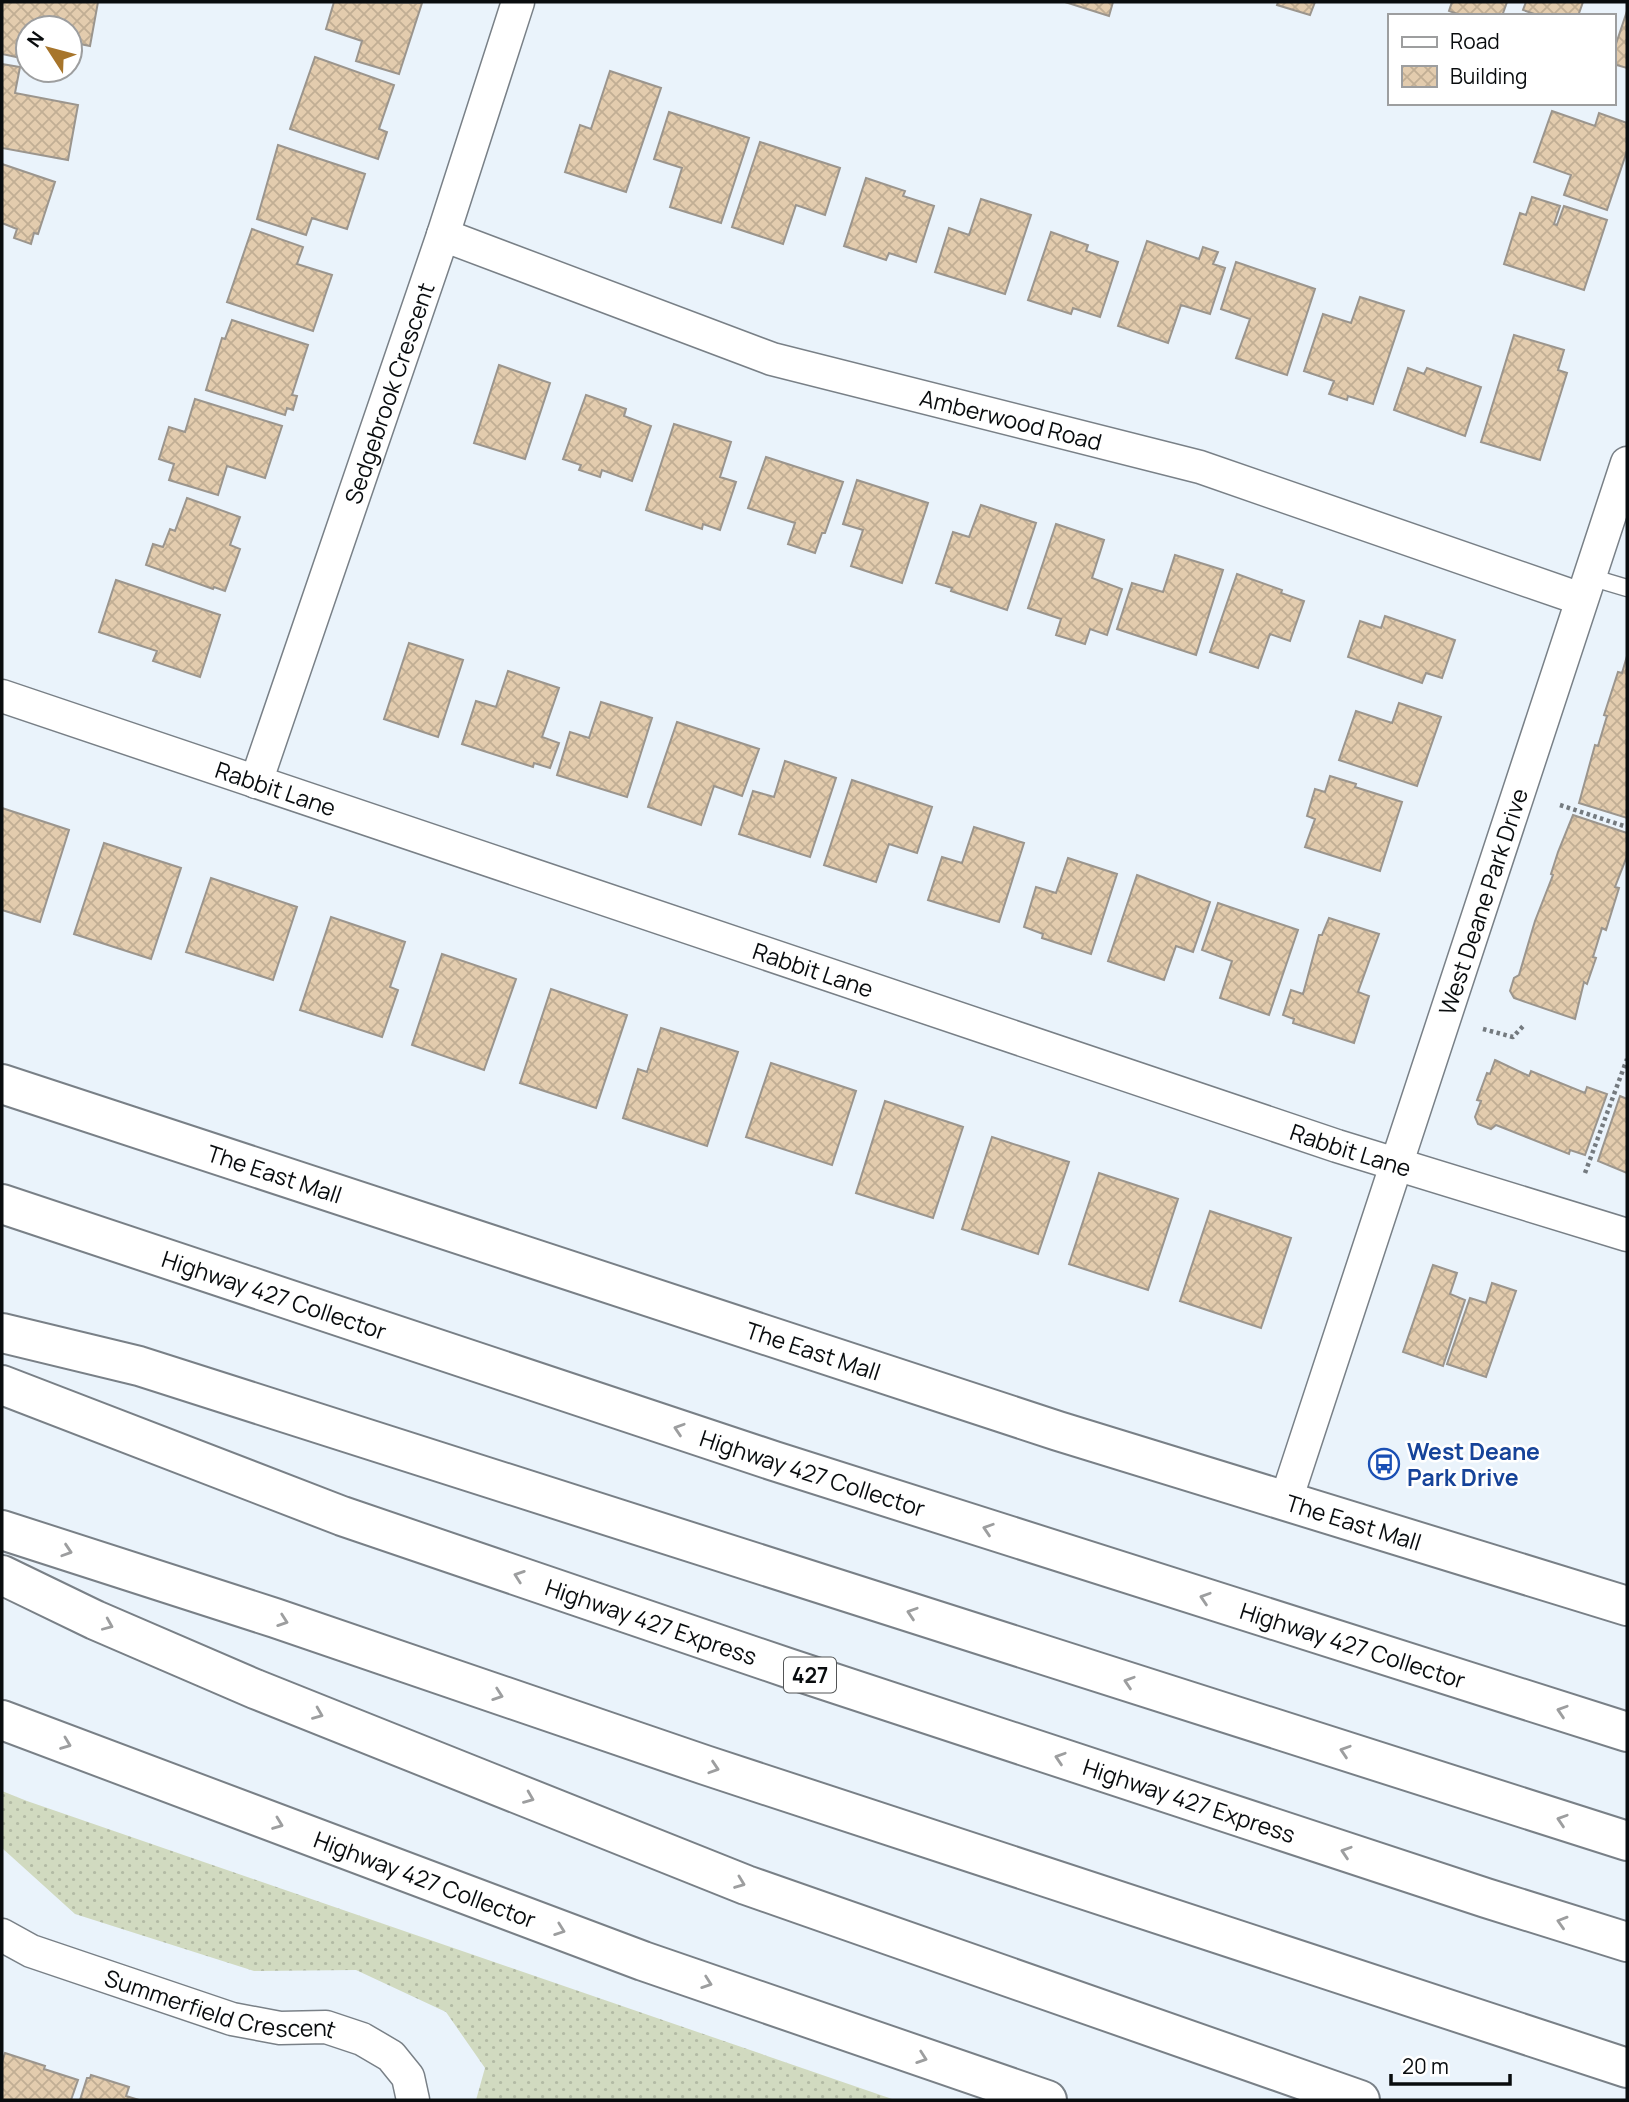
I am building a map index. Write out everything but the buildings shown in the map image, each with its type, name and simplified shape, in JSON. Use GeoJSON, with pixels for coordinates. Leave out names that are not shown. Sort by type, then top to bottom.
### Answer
{"type":"FeatureCollection","features":[{"type":"Feature","properties":{"kind":"main road","name":"The East Mall"},"geometry":{"type":"LineString","coordinates":[[2,1084],[1058,1431],[1627,1606]]}},
{"type":"Feature","properties":{"kind":"main road","name":"Highway 427 Collector"},"geometry":{"type":"LineString","coordinates":[[2,1204],[774,1461],[1627,1732]]}},
{"type":"Feature","properties":{"kind":"main road"},"geometry":{"type":"LineString","coordinates":[[2,1333],[139,1366],[1627,1840]]}},
{"type":"Feature","properties":{"kind":"main road","name":"Highway 427 Express"},"geometry":{"type":"LineString","coordinates":[[2,1385],[355,1520],[788,1668],[1627,1942]]}},
{"type":"Feature","properties":{"kind":"main road"},"geometry":{"type":"LineString","coordinates":[[2,1530],[275,1618],[732,1774],[1627,2068]]}},
{"type":"Feature","properties":{"kind":"main road"},"geometry":{"type":"LineString","coordinates":[[2,1575],[95,1620],[255,1689],[746,1885],[1360,2100]]}},
{"type":"Feature","properties":{"kind":"main road","name":"Highway 427 Collector"},"geometry":{"type":"LineString","coordinates":[[2,1720],[643,1961],[1047,2100]]}},
{"type":"Feature","properties":{"kind":"street","name":"Sedgebrook Crescent"},"geometry":{"type":"LineString","coordinates":[[256,782],[443,235],[518,2]]}},
{"type":"Feature","properties":{"kind":"street","name":"Amberwood Road"},"geometry":{"type":"LineString","coordinates":[[443,235],[772,359],[1200,467],[1586,588]]}},
{"type":"Feature","properties":{"kind":"street","name":"West Deane Park Drive"},"geometry":{"type":"LineString","coordinates":[[1286,1500],[1627,463]]}},
{"type":"Feature","properties":{"kind":"street","name":"Rabbit Lane"},"geometry":{"type":"LineString","coordinates":[[2,696],[1337,1146],[1627,1236]]}},
{"type":"Feature","properties":{"kind":"street","name":"Summerfield Crescent"},"geometry":{"type":"LineString","coordinates":[[2,1935],[31,1951],[232,2019],[280,2028],[326,2027],[362,2039],[391,2056],[408,2077],[413,2100]]}},
{"type":"Feature","properties":{"kind":"lane"},"geometry":{"type":"LineString","coordinates":[[1586,588],[1627,588]]}},
{"type":"Feature","properties":{"kind":"path"},"geometry":{"type":"LineString","coordinates":[[1560,805],[1627,827]]}},
{"type":"Feature","properties":{"kind":"path"},"geometry":{"type":"LineString","coordinates":[[1483,1029],[1513,1037],[1525,1024]]}},
{"type":"Feature","properties":{"kind":"path"},"geometry":{"type":"LineString","coordinates":[[1585,1174],[1627,1059]]}},
{"type":"Feature","properties":{"kind":"green space"},"geometry":{"type":"Polygon","coordinates":[[[2,1791],[895,2100],[476,2100],[485,2068],[446,2012],[356,1970],[254,1971],[75,1914],[2,1848],[2,1791]]]}},
{"type":"Feature","properties":{"kind":"place","name":"West Deane Park Drive"},"geometry":{"type":"Point","coordinates":[1384,1464]}}]}
